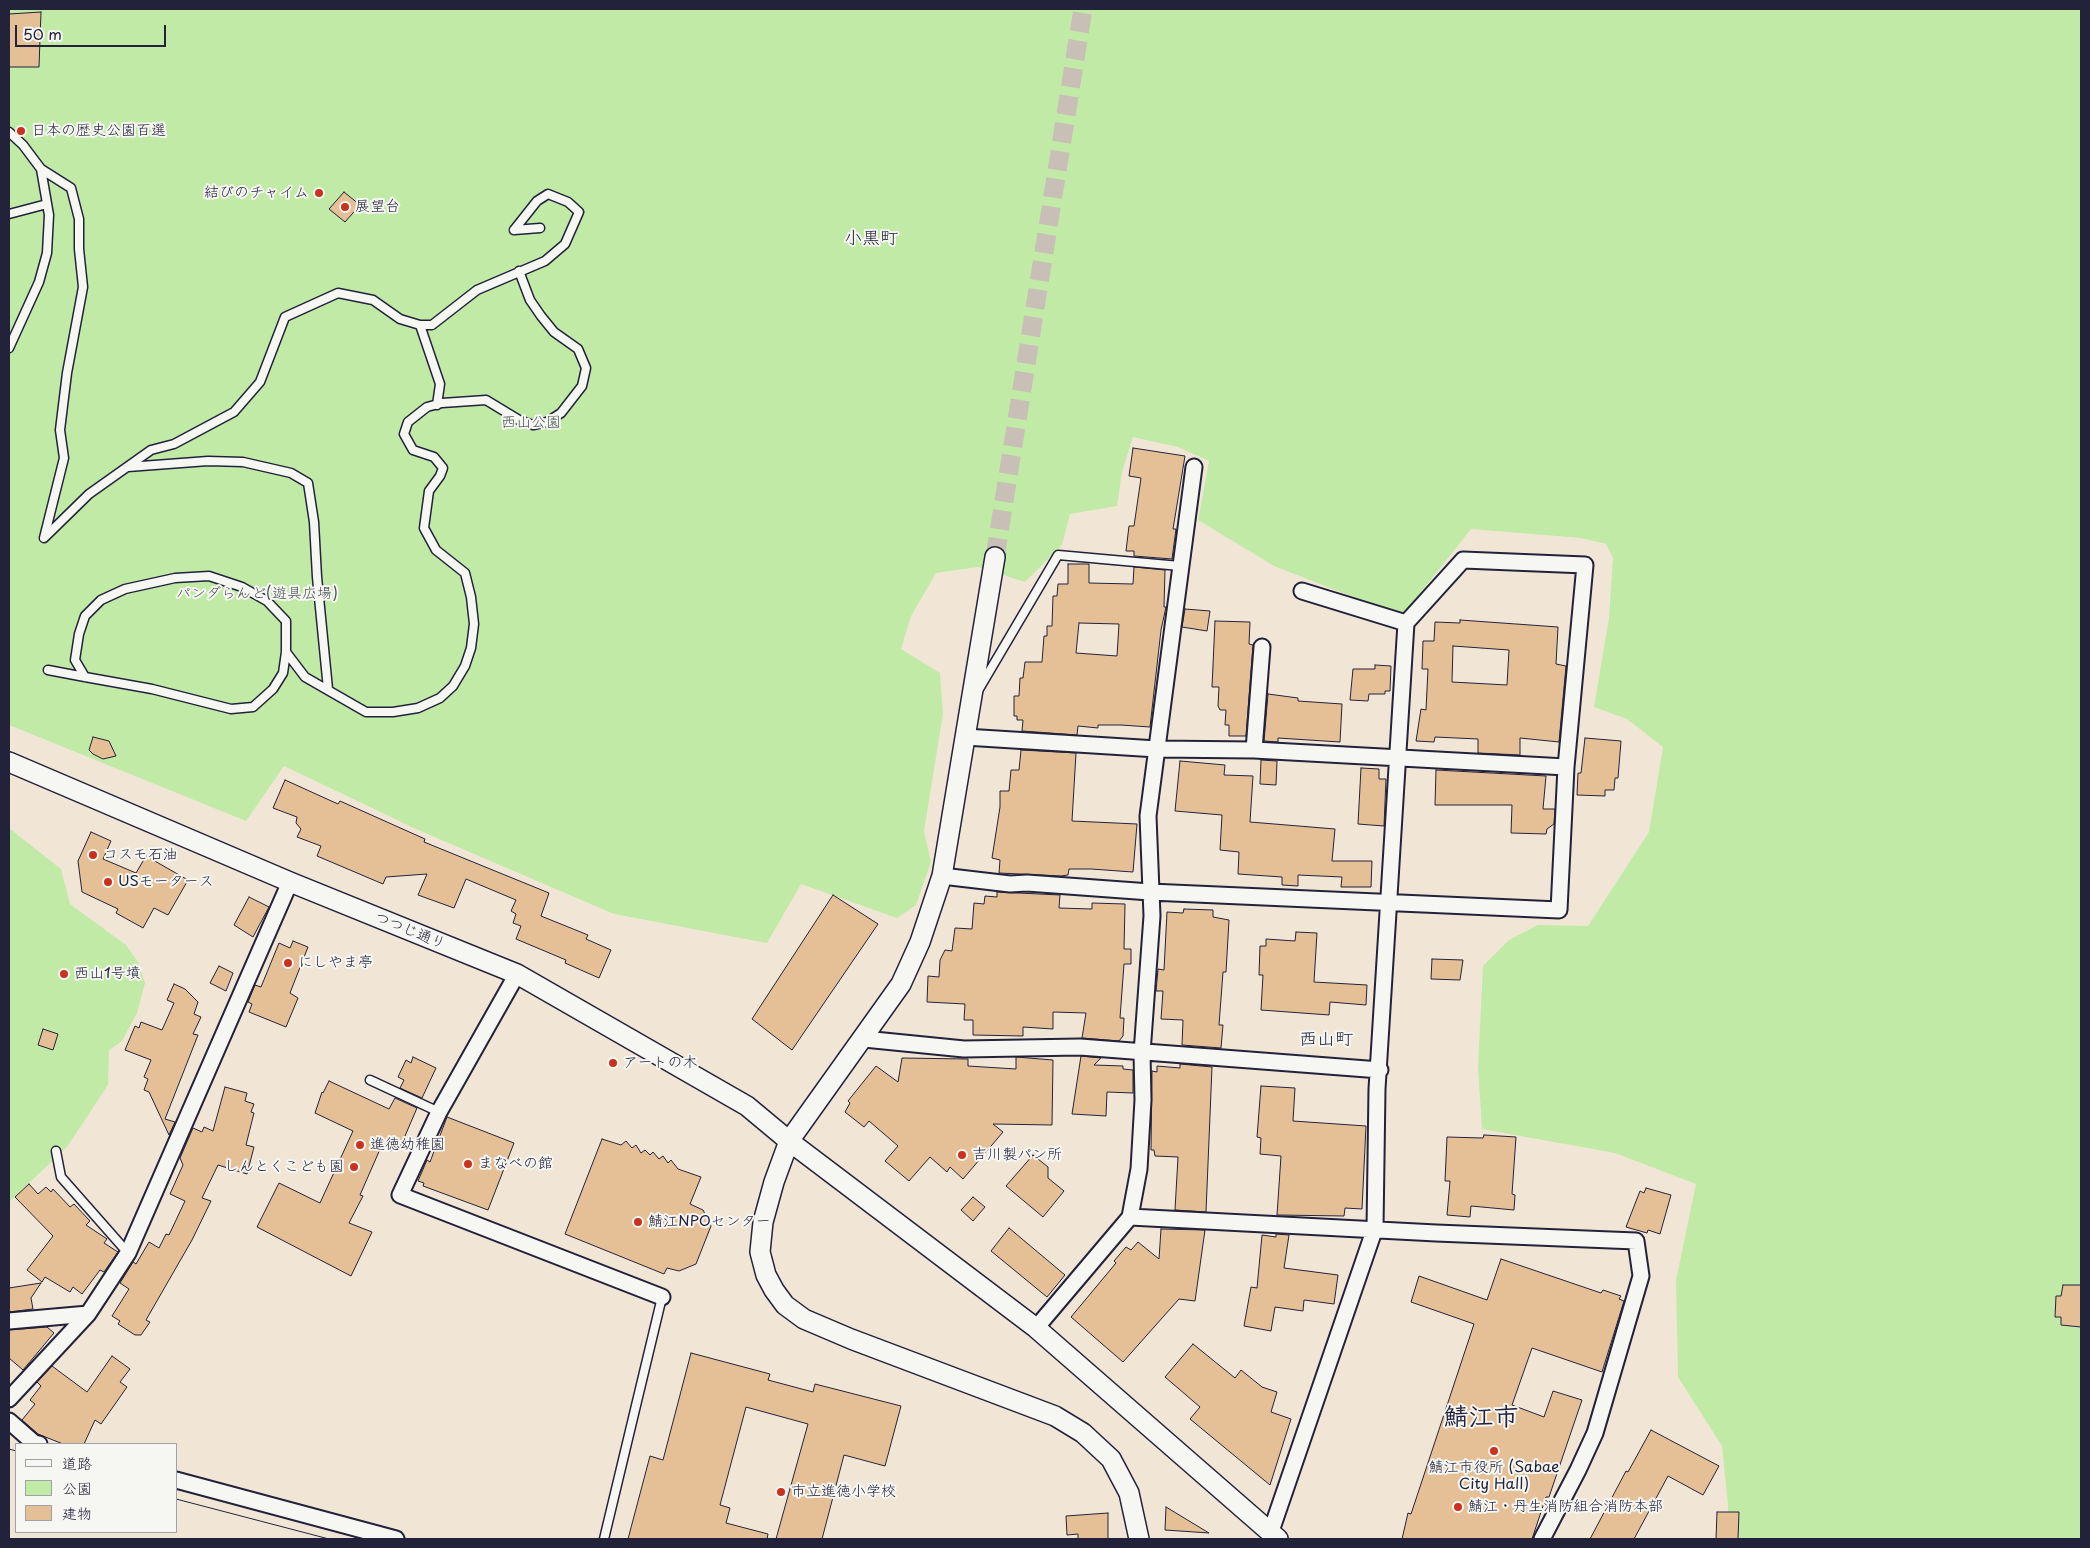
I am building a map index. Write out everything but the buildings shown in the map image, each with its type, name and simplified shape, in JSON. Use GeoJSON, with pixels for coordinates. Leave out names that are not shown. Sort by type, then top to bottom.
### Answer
{"type":"FeatureCollection","features":[{"type":"Feature","properties":{"kind":"street"},"geometry":{"type":"LineString","coordinates":[[1036,1328],[1130,1217],[1139,1169],[1143,1100],[1142,1053],[1152,916],[1148,816],[1194,467]]}},
{"type":"Feature","properties":{"kind":"street"},"geometry":{"type":"LineString","coordinates":[[995,557],[942,876],[920,942],[901,984],[864,1039],[789,1141],[774,1182],[763,1222],[760,1252],[766,1274],[774,1290],[786,1305],[804,1319],[835,1333],[1055,1416],[1083,1433],[1110,1460],[1129,1493],[1139,1539]]}},
{"type":"Feature","properties":{"kind":"street"},"geometry":{"type":"LineString","coordinates":[[942,876],[1010,884],[1027,883],[1150,892],[1389,901],[1559,910],[1566,767],[1585,565],[1463,560],[1406,623],[1397,757],[1389,901],[1380,1070],[1377,1089],[1375,1228],[1274,1537]]}},
{"type":"Feature","properties":{"kind":"street"},"geometry":{"type":"LineString","coordinates":[[1302,591],[1406,623]]}},
{"type":"Feature","properties":{"kind":"street"},"geometry":{"type":"LineString","coordinates":[[1254,750],[1262,647]]}},
{"type":"Feature","properties":{"kind":"street"},"geometry":{"type":"LineString","coordinates":[[965,737],[1157,749],[1254,750],[1566,767]]}},
{"type":"Feature","properties":{"kind":"street","name":"つつじ通り"},"geometry":{"type":"LineString","coordinates":[[9,762],[290,882],[517,974],[748,1106],[789,1141],[1036,1328],[1274,1537]]}},
{"type":"Feature","properties":{"kind":"street"},"geometry":{"type":"LineString","coordinates":[[9,1399],[88,1314],[128,1253],[290,882]]}},
{"type":"Feature","properties":{"kind":"street"},"geometry":{"type":"LineString","coordinates":[[517,974],[439,1112],[400,1195],[662,1297]]}},
{"type":"Feature","properties":{"kind":"street"},"geometry":{"type":"LineString","coordinates":[[864,1039],[964,1049],[1080,1047],[1380,1070]]}},
{"type":"Feature","properties":{"kind":"street"},"geometry":{"type":"LineString","coordinates":[[1130,1217],[1636,1241],[1640,1276],[1597,1425],[1578,1470],[1542,1539]]}},
{"type":"Feature","properties":{"kind":"street"},"geometry":{"type":"LineString","coordinates":[[9,1321],[88,1314]]}},
{"type":"Feature","properties":{"kind":"street"},"geometry":{"type":"LineString","coordinates":[[9,1421],[34,1443]]}},
{"type":"Feature","properties":{"kind":"street"},"geometry":{"type":"LineString","coordinates":[[178,1481],[396,1539]]}},
{"type":"Feature","properties":{"kind":"lane"},"geometry":{"type":"LineString","coordinates":[[9,132],[23,145],[41,169],[71,188],[79,219],[79,250],[83,286],[69,364],[60,430],[64,458],[44,538],[73,507],[151,450],[174,444],[234,412],[260,382],[285,317],[338,293],[372,300],[400,320],[432,326],[477,290],[545,261],[565,244],[579,212],[568,202],[548,194],[537,201],[514,230],[540,228]]}},
{"type":"Feature","properties":{"kind":"lane"},"geometry":{"type":"LineString","coordinates":[[9,348],[39,282],[47,253],[48,215],[41,169]]}},
{"type":"Feature","properties":{"kind":"lane"},"geometry":{"type":"LineString","coordinates":[[9,214],[46,204]]}},
{"type":"Feature","properties":{"kind":"lane"},"geometry":{"type":"LineString","coordinates":[[286,652],[305,677],[366,712],[393,712],[418,708],[440,698],[453,686],[465,666],[474,624],[465,574],[436,550],[424,528],[429,491],[440,476],[443,468],[434,457],[414,450],[404,434],[408,422],[427,408],[437,404],[486,400],[519,420],[533,425],[547,422],[561,414],[582,386],[586,368],[578,349],[554,332],[530,300],[519,271]]}},
{"type":"Feature","properties":{"kind":"lane"},"geometry":{"type":"LineString","coordinates":[[420,325],[440,384],[437,404]]}},
{"type":"Feature","properties":{"kind":"lane"},"geometry":{"type":"LineString","coordinates":[[126,467],[208,460],[243,462],[291,472],[308,483],[314,522],[317,577],[328,689]]}},
{"type":"Feature","properties":{"kind":"lane"},"geometry":{"type":"LineString","coordinates":[[970,705],[1058,555],[1180,566]]}},
{"type":"Feature","properties":{"kind":"lane"},"geometry":{"type":"LineString","coordinates":[[48,670],[85,677],[152,689],[231,709],[253,707],[273,689],[283,673],[286,652],[286,621],[267,601],[242,588],[210,576],[175,578],[125,589],[101,600],[85,616],[75,660],[85,677]]}},
{"type":"Feature","properties":{"kind":"lane"},"geometry":{"type":"LineString","coordinates":[[370,1080],[439,1112]]}},
{"type":"Feature","properties":{"kind":"lane"},"geometry":{"type":"LineString","coordinates":[[56,1151],[61,1177],[128,1253]]}},
{"type":"Feature","properties":{"kind":"lane"},"geometry":{"type":"LineString","coordinates":[[604,1539],[662,1297]]}},
{"type":"Feature","properties":{"kind":"green space","name":"西山公園"},"geometry":{"type":"Polygon","coordinates":[[[9,9],[2081,9],[2081,1539],[1729,1539],[1722,1446],[1678,1377],[1676,1280],[1696,1184],[1615,1153],[1482,1129],[1478,1066],[1483,966],[1509,940],[1538,925],[1588,926],[1649,832],[1663,747],[1627,719],[1594,707],[1609,618],[1613,558],[1606,544],[1581,538],[1471,529],[1402,616],[1274,566],[1198,520],[1209,461],[1178,447],[1133,437],[1122,472],[1117,506],[1070,514],[1062,545],[1025,582],[978,567],[936,573],[911,616],[901,649],[940,673],[943,714],[924,831],[931,862],[916,905],[897,918],[801,884],[767,943],[614,914],[416,829],[284,766],[246,821],[9,725],[9,9]]]}},
{"type":"Feature","properties":{"kind":"green space"},"geometry":{"type":"Polygon","coordinates":[[[9,828],[61,869],[70,904],[126,945],[138,962],[145,983],[137,1013],[122,1041],[109,1050],[108,1085],[67,1147],[9,1202],[9,828]]]}},
{"type":"Feature","properties":{"kind":"tunnel"},"geometry":{"type":"LineString","coordinates":[[995,557],[1083,9]]}},
{"type":"Feature","properties":{"kind":"tram line"},"geometry":{"type":"LineString","coordinates":[[9,1449],[15,1451]]}},
{"type":"Feature","properties":{"kind":"tram line"},"geometry":{"type":"LineString","coordinates":[[178,1500],[329,1539]]}},
{"type":"Feature","properties":{"kind":"place","name":"日本の歴史公園百選"},"geometry":{"type":"Point","coordinates":[21,131]}},
{"type":"Feature","properties":{"kind":"place","name":"結びのチャイム"},"geometry":{"type":"Point","coordinates":[319,193]}},
{"type":"Feature","properties":{"kind":"place","name":"展望台"},"geometry":{"type":"Point","coordinates":[345,207]}},
{"type":"Feature","properties":{"kind":"place","name":"コスモ石油"},"geometry":{"type":"Point","coordinates":[93,855]}},
{"type":"Feature","properties":{"kind":"place","name":"USモータース"},"geometry":{"type":"Point","coordinates":[108,882]}},
{"type":"Feature","properties":{"kind":"place","name":"にしやま亭"},"geometry":{"type":"Point","coordinates":[288,963]}},
{"type":"Feature","properties":{"kind":"place","name":"西山1号墳"},"geometry":{"type":"Point","coordinates":[64,974]}},
{"type":"Feature","properties":{"kind":"place","name":"アートの木"},"geometry":{"type":"Point","coordinates":[613,1063]}},
{"type":"Feature","properties":{"kind":"place","name":"進徳幼稚園"},"geometry":{"type":"Point","coordinates":[360,1145]}},
{"type":"Feature","properties":{"kind":"place","name":"吉川製パン所"},"geometry":{"type":"Point","coordinates":[962,1155]}},
{"type":"Feature","properties":{"kind":"place","name":"まなべの館"},"geometry":{"type":"Point","coordinates":[468,1164]}},
{"type":"Feature","properties":{"kind":"place","name":"しんとくこども園"},"geometry":{"type":"Point","coordinates":[354,1167]}},
{"type":"Feature","properties":{"kind":"place","name":"鯖江NPOセンター"},"geometry":{"type":"Point","coordinates":[638,1222]}},
{"type":"Feature","properties":{"kind":"place","name":"鯖江市役所 (Sabae City Hall)"},"geometry":{"type":"Point","coordinates":[1494,1451]}},
{"type":"Feature","properties":{"kind":"place","name":"市立進徳小学校"},"geometry":{"type":"Point","coordinates":[781,1492]}},
{"type":"Feature","properties":{"kind":"place","name":"鯖江・丹生消防組合消防本部"},"geometry":{"type":"Point","coordinates":[1458,1507]}},
{"type":"Feature","properties":{"kind":"district","name":"小黒町"},"geometry":{"type":"Point","coordinates":[871,239]}},
{"type":"Feature","properties":{"kind":"district","name":"西山町"},"geometry":{"type":"Point","coordinates":[1326,1040]}},
{"type":"Feature","properties":{"kind":"district","name":"鯖江市"},"geometry":{"type":"Point","coordinates":[1481,1418]}},
{"type":"Feature","properties":{"kind":"park label","name":"パンダらんど(遊具広場)"},"geometry":{"type":"Point","coordinates":[257,594]}}]}
